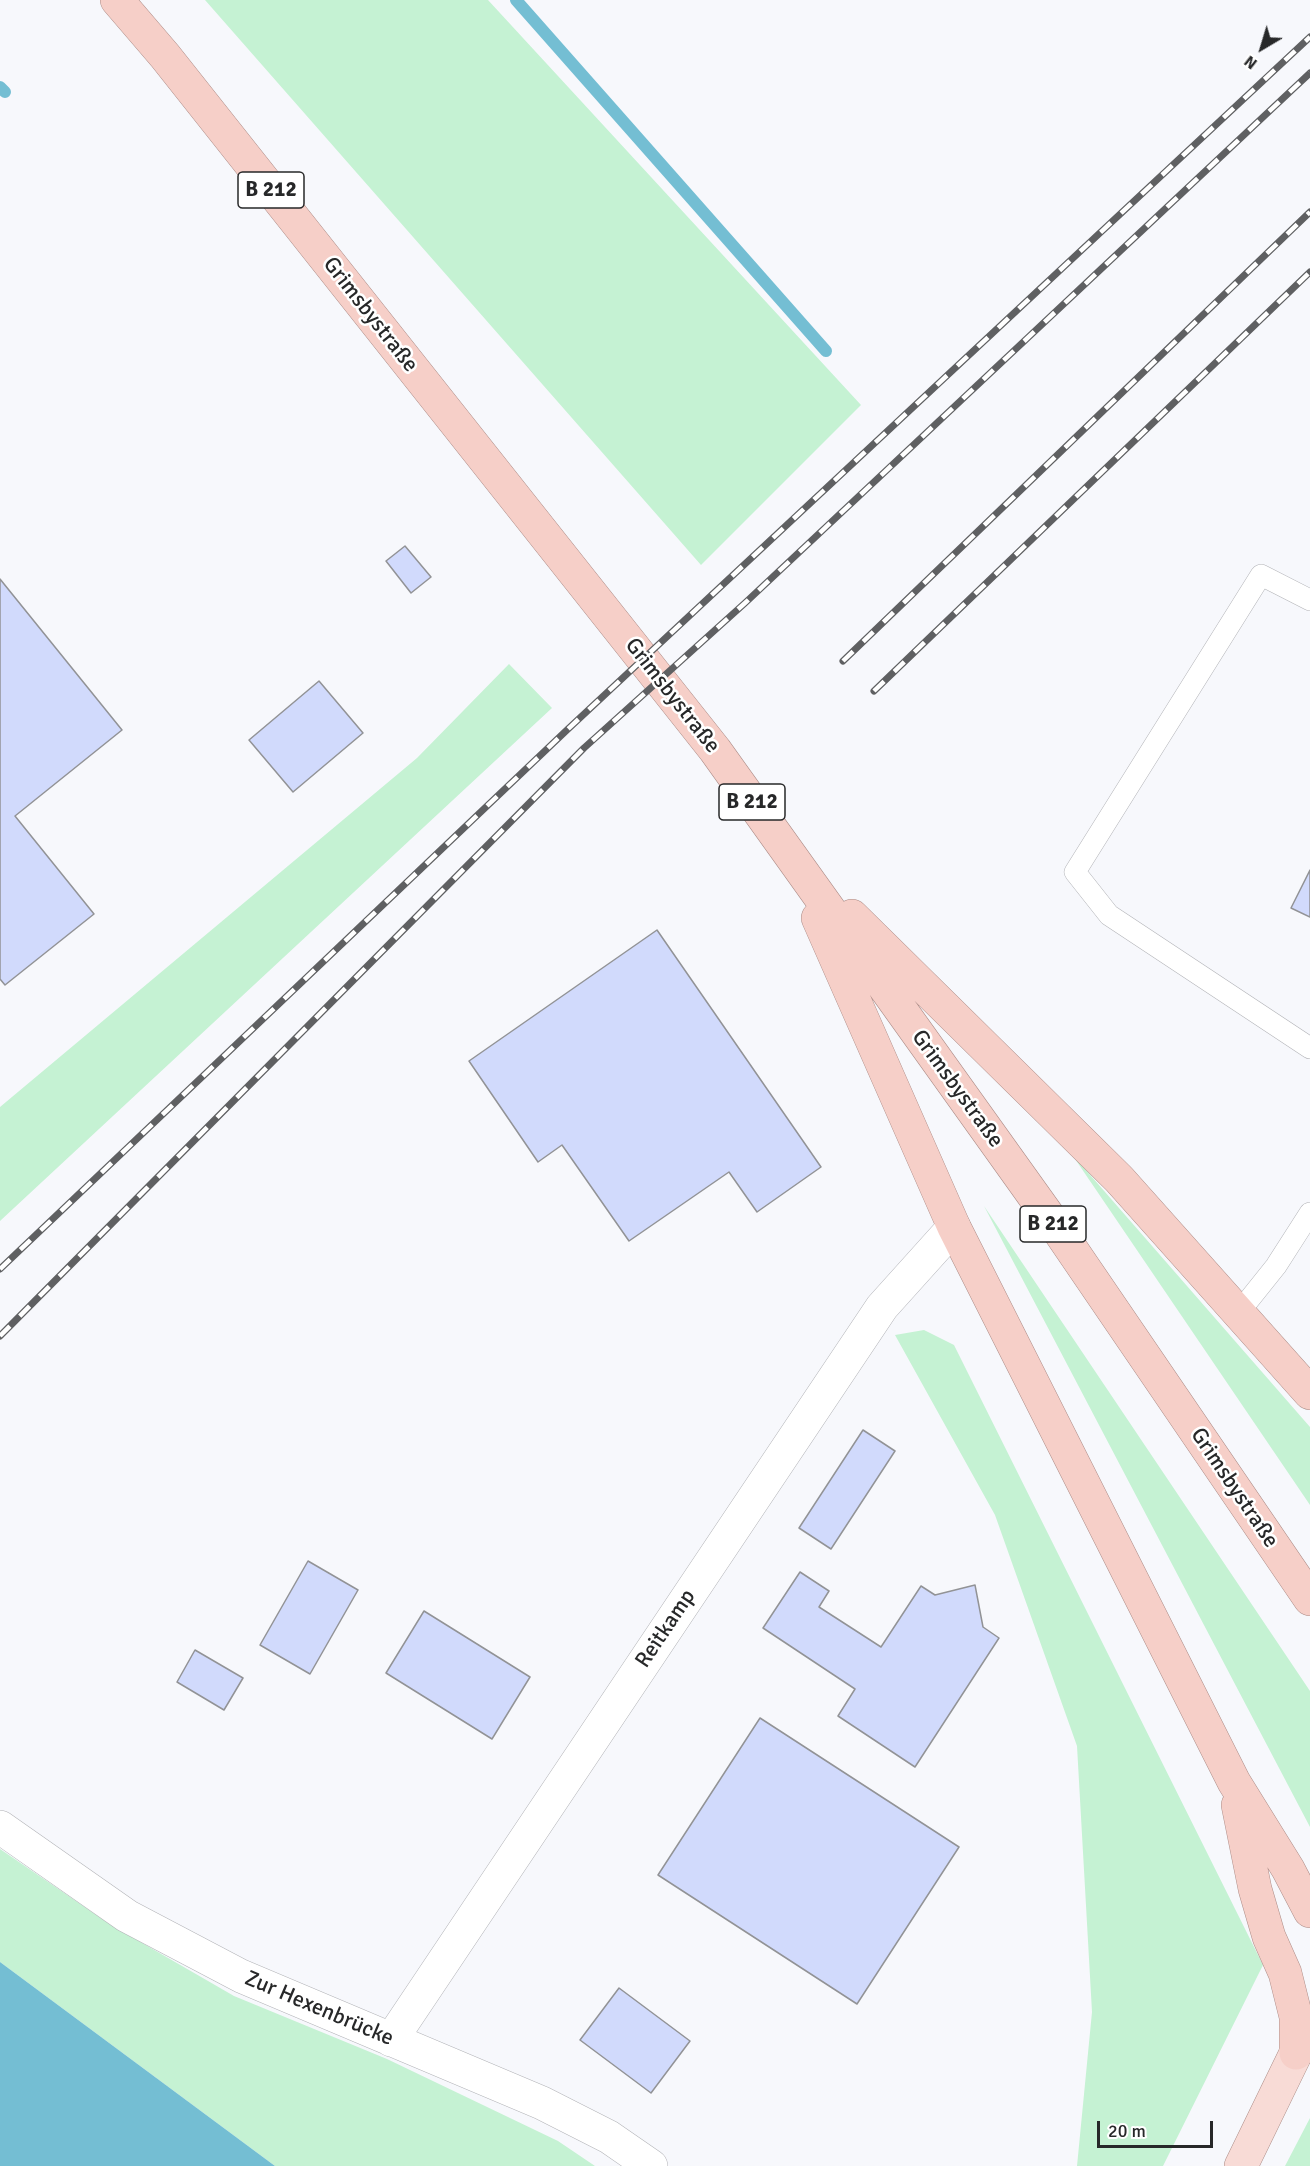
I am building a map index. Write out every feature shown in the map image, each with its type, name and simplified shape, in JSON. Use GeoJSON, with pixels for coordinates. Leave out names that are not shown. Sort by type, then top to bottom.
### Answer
{"type":"FeatureCollection","features":[{"type":"Feature","properties":{"kind":"highway","name":"Grimsbystraße"},"geometry":{"type":"LineString","coordinates":[[117,0],[165,56],[708,741],[1059,1231],[1310,1599]]}},
{"type":"Feature","properties":{"kind":"highway"},"geometry":{"type":"LineString","coordinates":[[789,854],[954,1227],[1233,1782],[1288,1869],[1310,1911]]}},
{"type":"Feature","properties":{"kind":"highway"},"geometry":{"type":"LineString","coordinates":[[789,854],[1119,1179],[1240,1311],[1310,1393]]}},
{"type":"Feature","properties":{"kind":"highway"},"geometry":{"type":"LineString","coordinates":[[1233,1782],[1256,1889],[1269,1937],[1285,1973],[1303,2042]]}},
{"type":"Feature","properties":{"kind":"main road"},"geometry":{"type":"LineString","coordinates":[[1241,2166],[1303,2042]]}},
{"type":"Feature","properties":{"kind":"street","name":"Reitkamp"},"geometry":{"type":"LineString","coordinates":[[390,2040],[882,1307],[954,1227]]}},
{"type":"Feature","properties":{"kind":"street","name":"Zur Hexenbrücke"},"geometry":{"type":"LineString","coordinates":[[0,1827],[127,1916],[241,1976],[542,2103],[609,2137],[651,2166]]}},
{"type":"Feature","properties":{"kind":"lane"},"geometry":{"type":"LineString","coordinates":[[1310,600],[1261,574],[1075,872],[1109,915],[1310,1048]]}},
{"type":"Feature","properties":{"kind":"lane"},"geometry":{"type":"LineString","coordinates":[[1240,1311],[1276,1266],[1310,1213]]}},
{"type":"Feature","properties":{"kind":"green space"},"geometry":{"type":"Polygon","coordinates":[[[205,0],[488,0],[861,405],[701,565],[205,0]]]}},
{"type":"Feature","properties":{"kind":"green space"},"geometry":{"type":"Polygon","coordinates":[[[509,664],[552,708],[0,1221],[0,1107],[417,758],[509,664]]]}},
{"type":"Feature","properties":{"kind":"green space"},"geometry":{"type":"Polygon","coordinates":[[[1071,1153],[1310,1427],[1310,1505],[1071,1153]]]}},
{"type":"Feature","properties":{"kind":"green space"},"geometry":{"type":"Polygon","coordinates":[[[984,1206],[1310,1691],[1310,1827],[984,1206]]]}},
{"type":"Feature","properties":{"kind":"green space"},"geometry":{"type":"Polygon","coordinates":[[[924,1330],[954,1345],[1263,1965],[1163,2166],[1077,2166],[1092,2012],[1077,1746],[995,1515],[895,1335],[924,1330]]]}},
{"type":"Feature","properties":{"kind":"green space"},"geometry":{"type":"Polygon","coordinates":[[[0,1849],[111,1925],[234,1996],[387,2059],[558,2141],[595,2166],[275,2166],[0,1962],[0,1849]]]}},
{"type":"Feature","properties":{"kind":"green space"},"geometry":{"type":"Polygon","coordinates":[[[1310,2118],[1310,2166],[1285,2166],[1310,2118]]]}},
{"type":"Feature","properties":{"kind":"water"},"geometry":{"type":"Polygon","coordinates":[[[0,1962],[275,2166],[0,2166],[0,1962]]]}},
{"type":"Feature","properties":{"kind":"building"},"geometry":{"type":"Polygon","coordinates":[[[405,546],[431,577],[411,593],[386,561],[405,546]]]}},
{"type":"Feature","properties":{"kind":"building"},"geometry":{"type":"Polygon","coordinates":[[[0,579],[122,730],[15,816],[94,914],[5,985],[0,979],[0,579]]]}},
{"type":"Feature","properties":{"kind":"building"},"geometry":{"type":"Polygon","coordinates":[[[319,681],[363,733],[293,792],[249,740],[319,681]]]}},
{"type":"Feature","properties":{"kind":"building"},"geometry":{"type":"Polygon","coordinates":[[[1310,870],[1310,917],[1291,908],[1310,870]]]}},
{"type":"Feature","properties":{"kind":"building"},"geometry":{"type":"Polygon","coordinates":[[[657,930],[821,1167],[757,1212],[729,1172],[629,1241],[562,1145],[538,1162],[469,1061],[657,930]]]}},
{"type":"Feature","properties":{"kind":"building"},"geometry":{"type":"Polygon","coordinates":[[[863,1430],[895,1451],[831,1549],[799,1528],[863,1430]]]}},
{"type":"Feature","properties":{"kind":"building"},"geometry":{"type":"Polygon","coordinates":[[[308,1561],[358,1590],[310,1674],[260,1645],[308,1561]]]}},
{"type":"Feature","properties":{"kind":"building"},"geometry":{"type":"Polygon","coordinates":[[[800,1572],[829,1591],[819,1607],[881,1647],[921,1586],[935,1595],[975,1585],[983,1627],[999,1638],[915,1767],[838,1716],[855,1689],[763,1628],[800,1572]]]}},
{"type":"Feature","properties":{"kind":"building"},"geometry":{"type":"Polygon","coordinates":[[[424,1611],[530,1677],[492,1739],[386,1673],[424,1611]]]}},
{"type":"Feature","properties":{"kind":"building"},"geometry":{"type":"Polygon","coordinates":[[[195,1650],[243,1678],[224,1710],[177,1682],[195,1650]]]}},
{"type":"Feature","properties":{"kind":"building"},"geometry":{"type":"Polygon","coordinates":[[[760,1718],[959,1847],[857,2004],[658,1875],[760,1718]]]}},
{"type":"Feature","properties":{"kind":"building"},"geometry":{"type":"Polygon","coordinates":[[[619,1988],[690,2041],[651,2093],[580,2040],[619,1988]]]}},
{"type":"Feature","properties":{"kind":"waterway"},"geometry":{"type":"LineString","coordinates":[[516,0],[826,351]]}},
{"type":"Feature","properties":{"kind":"waterway"},"geometry":{"type":"LineString","coordinates":[[0,87],[5,92]]}},
{"type":"Feature","properties":{"kind":"railway"},"geometry":{"type":"LineString","coordinates":[[0,1269],[568,729],[1310,37]]}},
{"type":"Feature","properties":{"kind":"railway"},"geometry":{"type":"LineString","coordinates":[[0,1336],[584,748],[745,603],[1310,73]]}},
{"type":"Feature","properties":{"kind":"railway"},"geometry":{"type":"LineString","coordinates":[[843,661],[1310,212]]}},
{"type":"Feature","properties":{"kind":"railway"},"geometry":{"type":"LineString","coordinates":[[874,691],[1310,272]]}}]}
